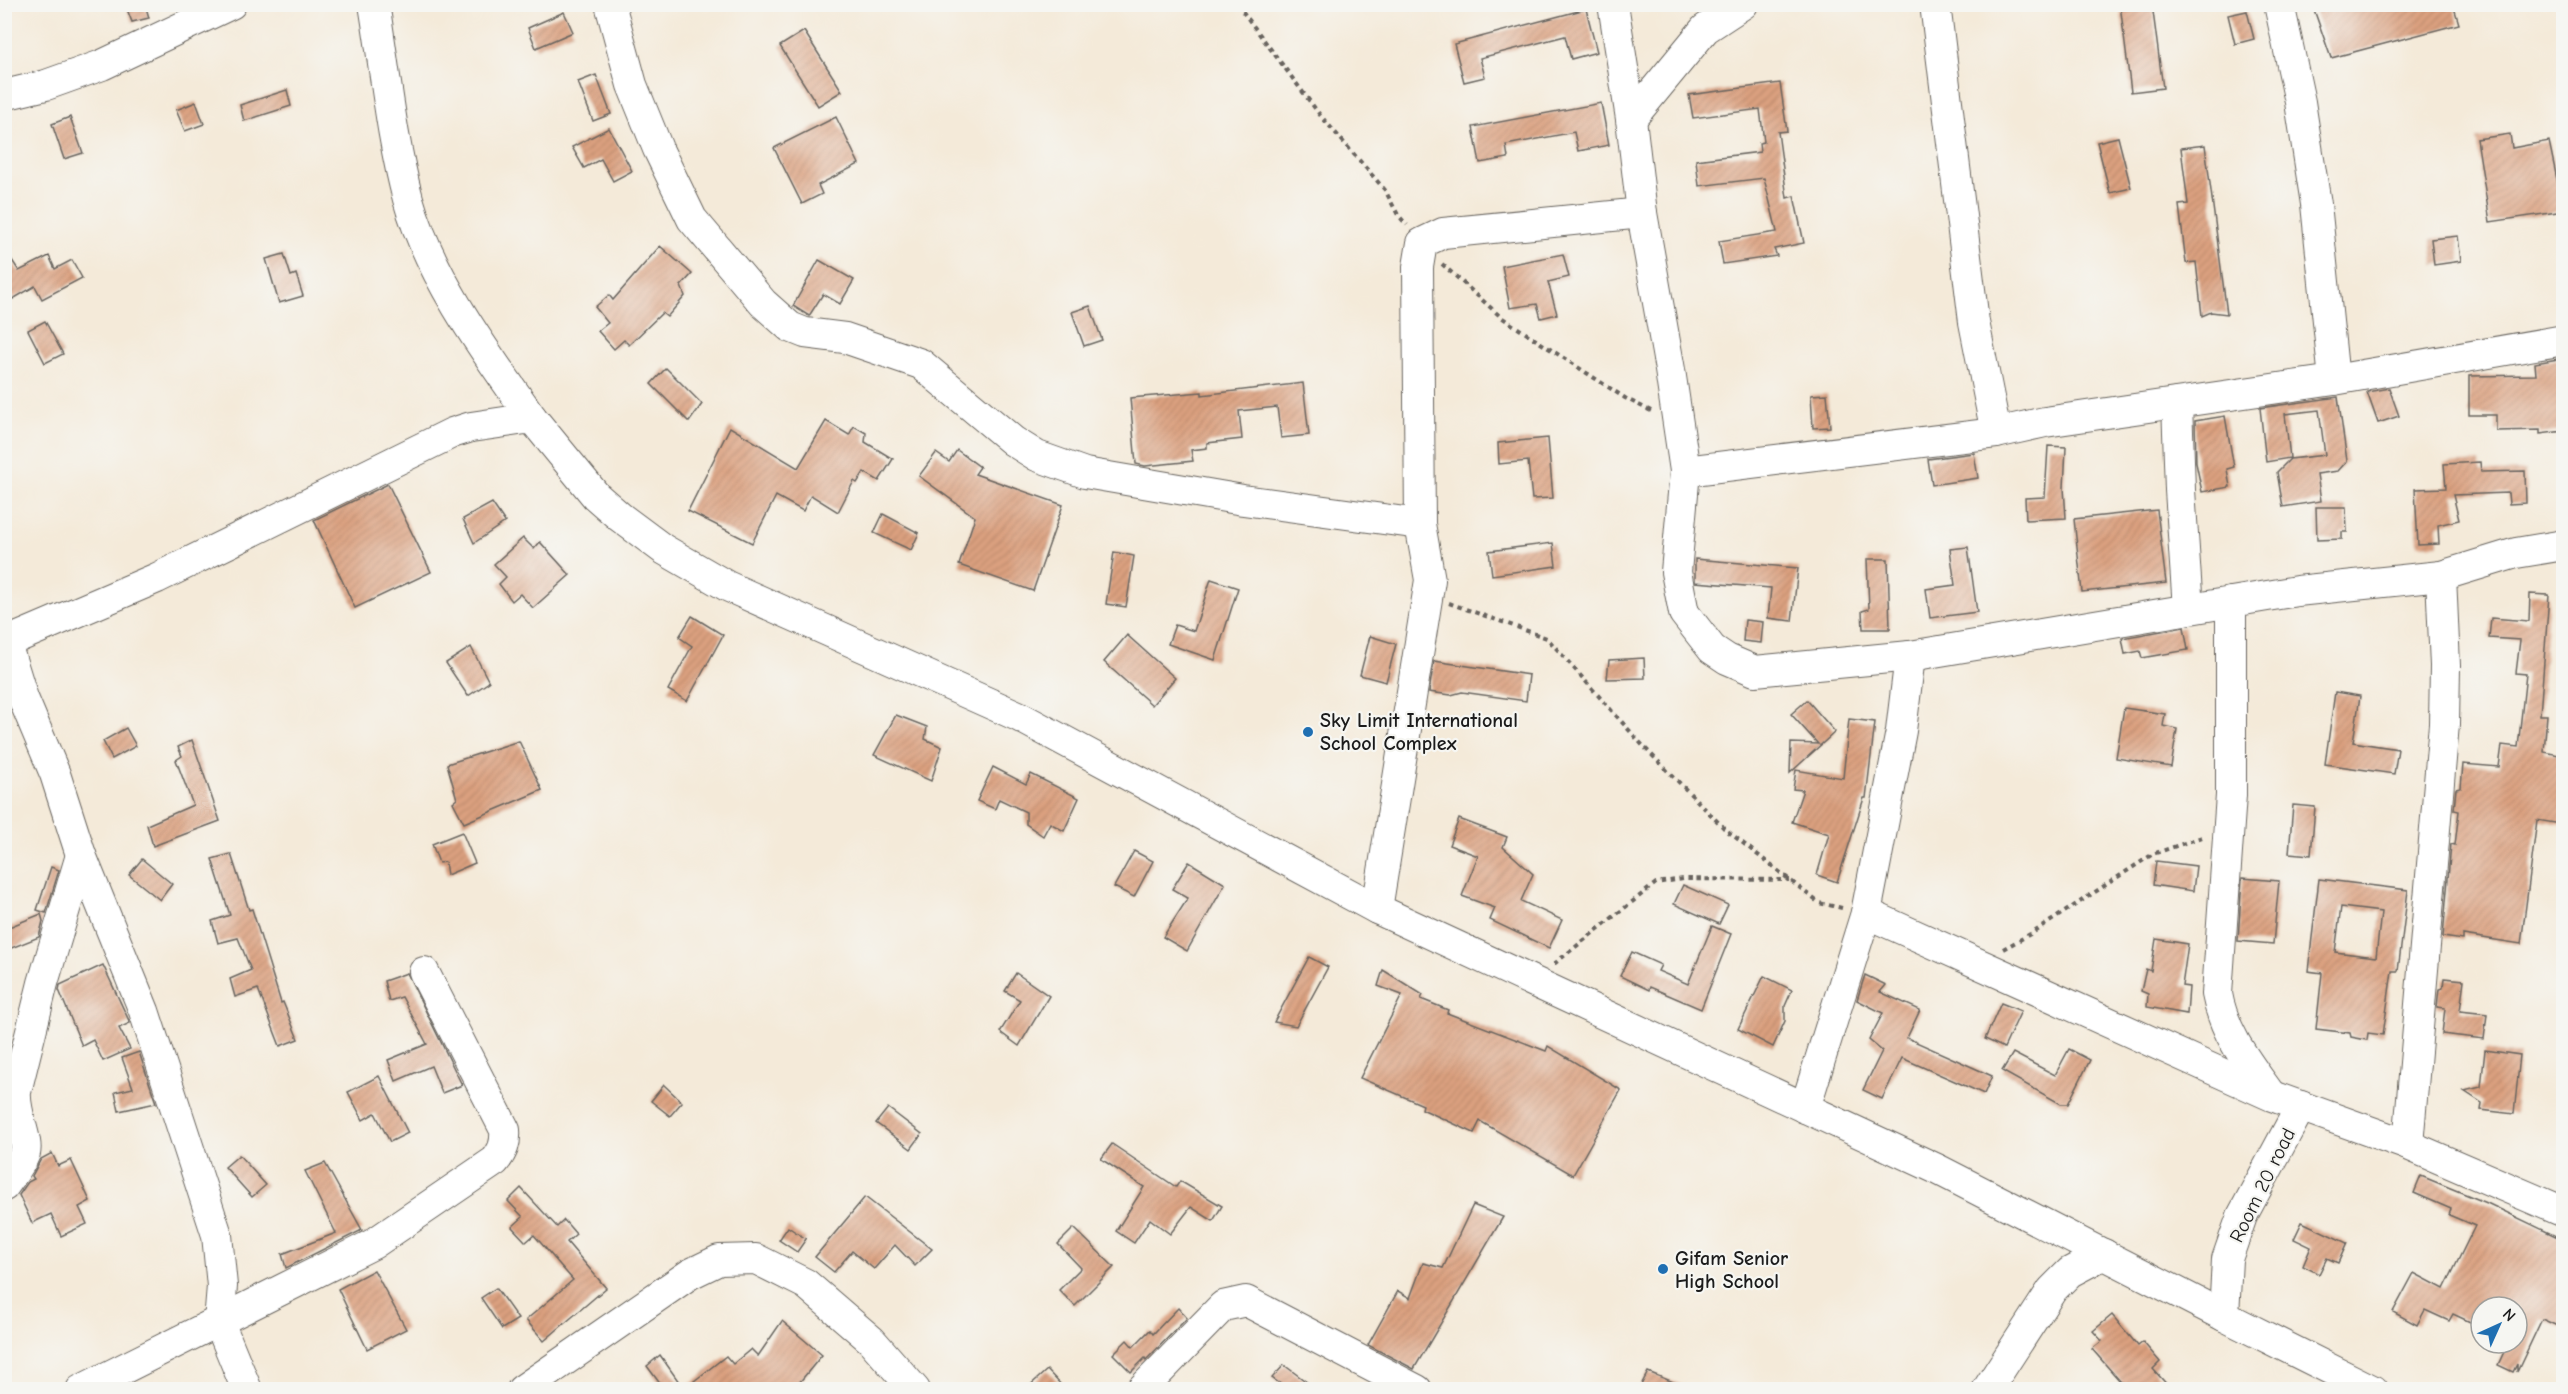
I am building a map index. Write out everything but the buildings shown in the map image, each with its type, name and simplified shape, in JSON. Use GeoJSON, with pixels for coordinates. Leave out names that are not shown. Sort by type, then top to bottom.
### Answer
{"type":"FeatureCollection","features":[{"type":"Feature","properties":{"kind":"street"},"geometry":{"type":"LineString","coordinates":[[4,95],[46,85],[102,65],[231,4]]}},
{"type":"Feature","properties":{"kind":"street"},"geometry":{"type":"LineString","coordinates":[[374,4],[408,199],[422,237],[460,311],[532,418],[596,496],[637,530],[681,560],[727,586],[1018,716],[1377,909],[1937,1169],[2372,1389]]}},
{"type":"Feature","properties":{"kind":"street"},"geometry":{"type":"LineString","coordinates":[[610,4],[632,85],[658,149],[692,219],[763,303],[790,327],[805,333],[845,338],[921,364],[1013,441],[1037,456],[1085,473],[1243,500],[1420,524]]}},
{"type":"Feature","properties":{"kind":"street"},"geometry":{"type":"LineString","coordinates":[[1613,4],[1631,119],[1642,213],[1670,370],[1685,471],[1676,572],[1684,613],[1712,649],[1727,659],[1755,671],[1910,656],[2298,591],[2441,576],[2516,553],[2564,545]]}},
{"type":"Feature","properties":{"kind":"street"},"geometry":{"type":"LineString","coordinates":[[1631,119],[1705,29],[1743,4]]}},
{"type":"Feature","properties":{"kind":"street"},"geometry":{"type":"LineString","coordinates":[[1935,4],[1974,322],[1996,432]]}},
{"type":"Feature","properties":{"kind":"street"},"geometry":{"type":"LineString","coordinates":[[2279,4],[2300,102],[2316,204],[2334,380]]}},
{"type":"Feature","properties":{"kind":"street"},"geometry":{"type":"LineString","coordinates":[[1377,909],[1430,580],[1420,524],[1418,267],[1422,243],[1443,233],[1642,213]]}},
{"type":"Feature","properties":{"kind":"street"},"geometry":{"type":"LineString","coordinates":[[1685,471],[1996,432],[2044,422],[2334,380],[2564,340]]}},
{"type":"Feature","properties":{"kind":"street"},"geometry":{"type":"LineString","coordinates":[[2177,403],[2187,609]]}},
{"type":"Feature","properties":{"kind":"street"},"geometry":{"type":"LineString","coordinates":[[247,1389],[219,1322],[222,1286],[217,1235],[144,1011],[81,855],[55,774],[23,698],[6,639],[138,588],[452,433],[471,427],[532,418]]}},
{"type":"Feature","properties":{"kind":"street"},"geometry":{"type":"LineString","coordinates":[[2408,1145],[2444,724],[2445,666],[2441,576]]}},
{"type":"Feature","properties":{"kind":"street"},"geometry":{"type":"LineString","coordinates":[[2231,602],[2231,795],[2217,994],[2221,1014],[2229,1034],[2272,1096]]}},
{"type":"Feature","properties":{"kind":"street"},"geometry":{"type":"LineString","coordinates":[[1805,1108],[1866,913],[1901,731],[1910,656]]}},
{"type":"Feature","properties":{"kind":"street"},"geometry":{"type":"LineString","coordinates":[[4,1186],[26,1152],[15,1104],[16,1092],[43,983],[81,855]]}},
{"type":"Feature","properties":{"kind":"street"},"geometry":{"type":"LineString","coordinates":[[1866,913],[2272,1096],[2408,1145],[2564,1212]]}},
{"type":"Feature","properties":{"kind":"street"},"geometry":{"type":"LineString","coordinates":[[81,1389],[373,1244],[495,1161],[506,1142],[506,1130],[424,972]]}},
{"type":"Feature","properties":{"kind":"street","name":"Room 20 road"},"geometry":{"type":"LineString","coordinates":[[2224,1316],[2227,1259],[2238,1227],[2301,1106]]}},
{"type":"Feature","properties":{"kind":"street"},"geometry":{"type":"LineString","coordinates":[[1987,1389],[2052,1290],[2070,1272],[2104,1254]]}},
{"type":"Feature","properties":{"kind":"street"},"geometry":{"type":"LineString","coordinates":[[522,1389],[690,1274],[719,1260],[756,1259],[806,1284],[871,1340],[915,1389]]}},
{"type":"Feature","properties":{"kind":"street"},"geometry":{"type":"LineString","coordinates":[[1141,1389],[1223,1306],[1246,1301],[1417,1389]]}},
{"type":"Feature","properties":{"kind":"path"},"geometry":{"type":"LineString","coordinates":[[1428,596],[1547,638],[1645,748],[1725,829],[1819,903],[1866,913]]}},
{"type":"Feature","properties":{"kind":"path"},"geometry":{"type":"LineString","coordinates":[[1977,963],[2034,932],[2153,854],[2228,828]]}},
{"type":"Feature","properties":{"kind":"path"},"geometry":{"type":"LineString","coordinates":[[1525,979],[1557,963],[1656,883],[1683,879],[1791,880]]}},
{"type":"Feature","properties":{"kind":"place","name":"Sky Limit International School Complex"},"geometry":{"type":"Point","coordinates":[1308,732]}},
{"type":"Feature","properties":{"kind":"place","name":"Gifam Senior High School"},"geometry":{"type":"Point","coordinates":[1663,1269]}}]}
